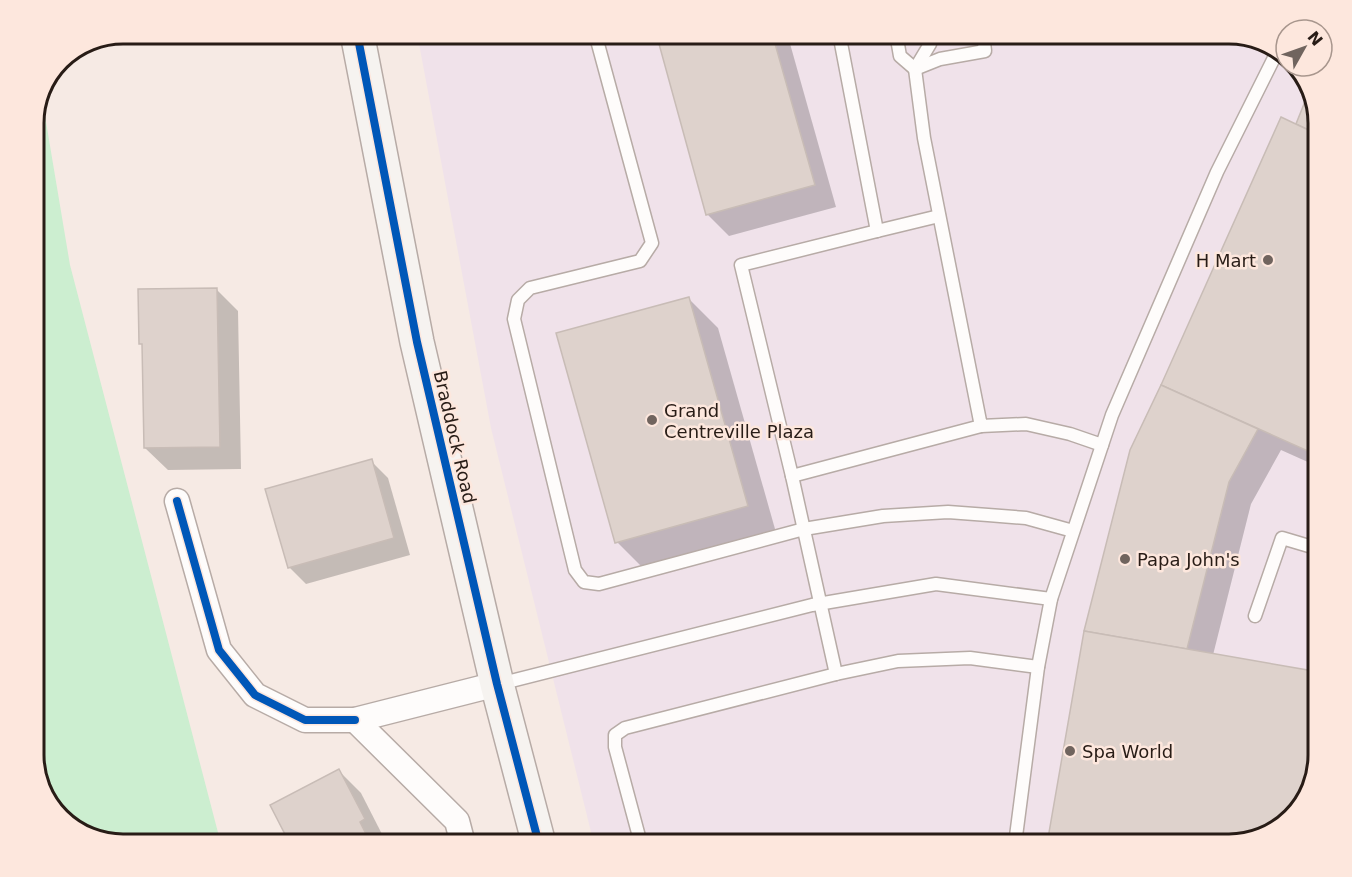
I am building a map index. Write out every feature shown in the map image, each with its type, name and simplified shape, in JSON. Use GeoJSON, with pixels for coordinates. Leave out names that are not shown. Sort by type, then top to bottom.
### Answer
{"type":"FeatureCollection","features":[{"type":"Feature","properties":{"kind":"street","name":"Braddock Road"},"geometry":{"type":"LineString","coordinates":[[359,43],[417,342],[497,684],[536,834]]}},
{"type":"Feature","properties":{"kind":"street"},"geometry":{"type":"LineString","coordinates":[[177,501],[219,650],[255,695],[305,720],[355,720],[497,684]]}},
{"type":"Feature","properties":{"kind":"street"},"geometry":{"type":"LineString","coordinates":[[355,720],[457,821],[460,834]]}},
{"type":"Feature","properties":{"kind":"lane"},"geometry":{"type":"LineString","coordinates":[[598,43],[652,243],[640,261],[530,288],[518,300],[514,320],[575,570],[584,582],[599,584],[804,530],[883,516],[948,512],[1026,518],[1073,531]]}},
{"type":"Feature","properties":{"kind":"lane"},"geometry":{"type":"LineString","coordinates":[[841,43],[877,231]]}},
{"type":"Feature","properties":{"kind":"lane"},"geometry":{"type":"LineString","coordinates":[[898,43],[900,56],[915,69]]}},
{"type":"Feature","properties":{"kind":"lane"},"geometry":{"type":"LineString","coordinates":[[930,43],[915,69],[924,138],[981,426]]}},
{"type":"Feature","properties":{"kind":"lane"},"geometry":{"type":"LineString","coordinates":[[915,69],[940,59],[986,51],[985,43]]}},
{"type":"Feature","properties":{"kind":"lane"},"geometry":{"type":"LineString","coordinates":[[1016,834],[1038,666],[1051,599],[1073,531],[1112,415],[1217,172],[1274,58]]}},
{"type":"Feature","properties":{"kind":"lane"},"geometry":{"type":"LineString","coordinates":[[836,674],[792,476],[741,265],[939,216]]}},
{"type":"Feature","properties":{"kind":"lane"},"geometry":{"type":"LineString","coordinates":[[792,476],[981,426],[1026,424],[1070,434],[1102,445]]}},
{"type":"Feature","properties":{"kind":"lane"},"geometry":{"type":"LineString","coordinates":[[1256,616],[1282,538],[1308,546]]}},
{"type":"Feature","properties":{"kind":"lane"},"geometry":{"type":"LineString","coordinates":[[497,684],[821,604],[936,584],[1051,599]]}},
{"type":"Feature","properties":{"kind":"lane"},"geometry":{"type":"LineString","coordinates":[[638,834],[615,747],[615,735],[625,728],[836,674],[898,661],[970,658],[1038,666]]}},
{"type":"Feature","properties":{"kind":"shaded area"},"geometry":{"type":"Polygon","coordinates":[[[419,43],[1230,43],[1250,46],[1274,58],[1274,78],[1294,78],[1304,97],[1308,122],[1308,754],[1304,780],[1289,807],[1269,823],[1250,831],[1230,834],[592,834],[491,428],[419,43]]]}},
{"type":"Feature","properties":{"kind":"green space"},"geometry":{"type":"Polygon","coordinates":[[[45,113],[70,265],[218,834],[122,834],[102,831],[79,820],[60,803],[46,775],[44,760],[45,113]]]}},
{"type":"Feature","properties":{"kind":"building"},"geometry":{"type":"Polygon","coordinates":[[[659,43],[775,43],[815,185],[706,215],[659,43]]]}},
{"type":"Feature","properties":{"kind":"building"},"geometry":{"type":"Polygon","coordinates":[[[1305,101],[1308,130],[1296,124],[1305,101]]]}},
{"type":"Feature","properties":{"kind":"building","name":"H Mart"},"geometry":{"type":"Polygon","coordinates":[[[1281,117],[1308,130],[1308,451],[1161,385],[1281,117]]]}},
{"type":"Feature","properties":{"kind":"building"},"geometry":{"type":"Polygon","coordinates":[[[217,288],[220,447],[144,448],[142,344],[139,344],[138,289],[217,288]]]}},
{"type":"Feature","properties":{"kind":"building","name":"Grand Centreville Plaza"},"geometry":{"type":"Polygon","coordinates":[[[689,297],[748,506],[615,543],[556,333],[689,297]]]}},
{"type":"Feature","properties":{"kind":"building"},"geometry":{"type":"Polygon","coordinates":[[[1161,385],[1258,429],[1229,482],[1187,649],[1084,631],[1130,450],[1161,385]]]}},
{"type":"Feature","properties":{"kind":"building"},"geometry":{"type":"Polygon","coordinates":[[[372,459],[394,538],[288,568],[265,489],[372,459]]]}},
{"type":"Feature","properties":{"kind":"building"},"geometry":{"type":"Polygon","coordinates":[[[1084,631],[1308,670],[1307,770],[1300,789],[1289,807],[1269,823],[1250,831],[1230,834],[1049,834],[1084,631]]]}},
{"type":"Feature","properties":{"kind":"building"},"geometry":{"type":"Polygon","coordinates":[[[339,769],[365,819],[360,822],[366,834],[285,834],[270,805],[339,769]]]}},
{"type":"Feature","properties":{"kind":"cycle path"},"geometry":{"type":"LineString","coordinates":[[359,43],[417,342],[497,684],[536,834]]}},
{"type":"Feature","properties":{"kind":"cycle path"},"geometry":{"type":"LineString","coordinates":[[177,501],[219,650],[255,695],[305,720],[355,720]]}},
{"type":"Feature","properties":{"kind":"place","name":"H Mart"},"geometry":{"type":"Point","coordinates":[1268,260]}},
{"type":"Feature","properties":{"kind":"place","name":"Grand Centreville Plaza"},"geometry":{"type":"Point","coordinates":[652,420]}},
{"type":"Feature","properties":{"kind":"place","name":"Papa John's"},"geometry":{"type":"Point","coordinates":[1125,559]}},
{"type":"Feature","properties":{"kind":"place","name":"Spa World"},"geometry":{"type":"Point","coordinates":[1070,751]}}]}
